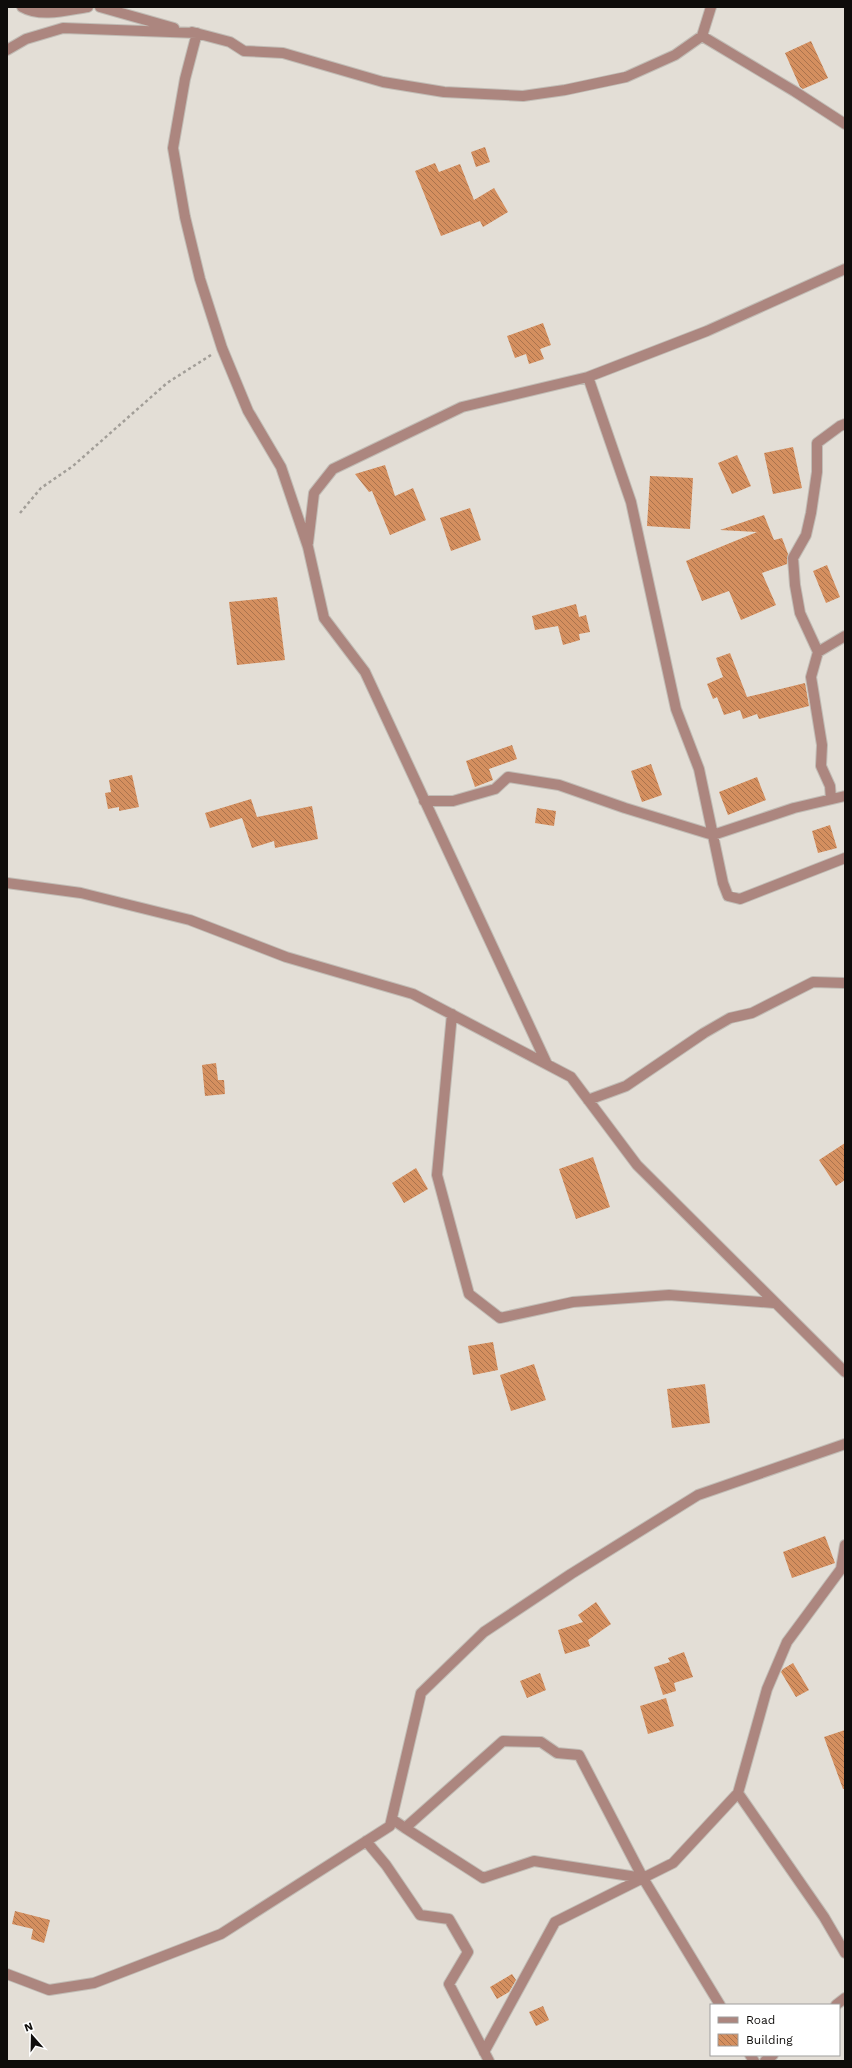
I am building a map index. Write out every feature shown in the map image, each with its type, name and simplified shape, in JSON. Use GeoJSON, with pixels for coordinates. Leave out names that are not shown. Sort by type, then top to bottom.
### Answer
{"type":"FeatureCollection","features":[{"type":"Feature","properties":{"kind":"street"},"geometry":{"type":"LineString","coordinates":[[22,7],[28,11],[55,12],[88,7]]}},
{"type":"Feature","properties":{"kind":"street"},"geometry":{"type":"LineString","coordinates":[[100,7],[230,42],[244,51],[283,53],[384,82],[444,92],[523,96],[565,90],[626,77],[675,56],[702,36],[711,7]]}},
{"type":"Feature","properties":{"kind":"street"},"geometry":{"type":"LineString","coordinates":[[7,50],[26,39],[63,28],[197,33]]}},
{"type":"Feature","properties":{"kind":"street"},"geometry":{"type":"LineString","coordinates":[[197,33],[185,79],[174,148],[186,224],[200,279],[222,348],[248,412],[281,467],[308,547],[324,618],[365,672],[547,1064]]}},
{"type":"Feature","properties":{"kind":"street"},"geometry":{"type":"LineString","coordinates":[[702,36],[794,91],[845,124]]}},
{"type":"Feature","properties":{"kind":"street"},"geometry":{"type":"LineString","coordinates":[[308,547],[314,493],[334,469],[462,407],[588,377],[707,331],[845,269]]}},
{"type":"Feature","properties":{"kind":"street"},"geometry":{"type":"LineString","coordinates":[[588,377],[631,502],[676,709],[699,769],[723,883],[728,896],[740,899],[845,858]]}},
{"type":"Feature","properties":{"kind":"street"},"geometry":{"type":"LineString","coordinates":[[831,799],[830,786],[821,766],[822,745],[811,677],[818,652],[800,613],[795,584],[793,558],[806,535],[811,513],[817,472],[817,443],[845,424]]}},
{"type":"Feature","properties":{"kind":"street"},"geometry":{"type":"LineString","coordinates":[[818,652],[845,636]]}},
{"type":"Feature","properties":{"kind":"street"},"geometry":{"type":"LineString","coordinates":[[424,801],[453,800],[494,789],[508,776],[559,785],[625,808],[713,835],[794,808],[845,796]]}},
{"type":"Feature","properties":{"kind":"street"},"geometry":{"type":"LineString","coordinates":[[7,883],[81,892],[190,920],[286,957],[413,994],[570,1077],[637,1165],[845,1372]]}},
{"type":"Feature","properties":{"kind":"street"},"geometry":{"type":"LineString","coordinates":[[588,1100],[626,1086],[704,1033],[730,1018],[752,1012],[813,982],[845,983]]}},
{"type":"Feature","properties":{"kind":"street"},"geometry":{"type":"LineString","coordinates":[[452,1014],[436,1175],[470,1294],[500,1318],[573,1302],[669,1295],[774,1303]]}},
{"type":"Feature","properties":{"kind":"street"},"geometry":{"type":"LineString","coordinates":[[7,1974],[49,1990],[94,1983],[221,1934],[390,1826],[420,1693],[484,1632],[571,1574],[698,1495],[845,1444]]}},
{"type":"Feature","properties":{"kind":"street"},"geometry":{"type":"LineString","coordinates":[[484,2052],[555,1922],[673,1863],[738,1793],[767,1689],[787,1642],[841,1569],[845,1545]]}},
{"type":"Feature","properties":{"kind":"street"},"geometry":{"type":"LineString","coordinates":[[405,1828],[503,1741],[541,1742],[557,1753],[579,1756],[643,1878],[719,2004]]}},
{"type":"Feature","properties":{"kind":"street"},"geometry":{"type":"LineString","coordinates":[[738,1793],[824,1917],[845,1954]]}},
{"type":"Feature","properties":{"kind":"street"},"geometry":{"type":"LineString","coordinates":[[392,1819],[483,1878],[534,1861],[643,1878]]}},
{"type":"Feature","properties":{"kind":"street"},"geometry":{"type":"LineString","coordinates":[[366,1842],[386,1865],[420,1915],[448,1919],[468,1952],[449,1984],[489,2061]]}},
{"type":"Feature","properties":{"kind":"path"},"geometry":{"type":"LineString","coordinates":[[20,513],[40,488],[73,466],[167,383],[222,348]]}},
{"type":"Feature","properties":{"kind":"building"},"geometry":{"type":"Polygon","coordinates":[[[811,41],[828,78],[803,89],[800,87],[785,53],[811,41]]]}},
{"type":"Feature","properties":{"kind":"building"},"geometry":{"type":"Polygon","coordinates":[[[485,147],[490,162],[476,167],[471,152],[485,147]]]}},
{"type":"Feature","properties":{"kind":"building"},"geometry":{"type":"Polygon","coordinates":[[[435,163],[439,172],[460,164],[474,200],[494,188],[508,212],[483,227],[480,221],[441,236],[415,171],[435,163]]]}},
{"type":"Feature","properties":{"kind":"building"},"geometry":{"type":"Polygon","coordinates":[[[543,323],[551,345],[540,349],[544,359],[529,364],[526,354],[515,358],[507,336],[543,323]]]}},
{"type":"Feature","properties":{"kind":"building"},"geometry":{"type":"Polygon","coordinates":[[[793,447],[802,488],[773,494],[764,453],[793,447]]]}},
{"type":"Feature","properties":{"kind":"building"},"geometry":{"type":"Polygon","coordinates":[[[737,455],[751,486],[732,494],[718,463],[737,455]]]}},
{"type":"Feature","properties":{"kind":"building"},"geometry":{"type":"Polygon","coordinates":[[[385,465],[395,496],[413,488],[426,520],[390,535],[372,491],[369,492],[355,474],[385,465]]]}},
{"type":"Feature","properties":{"kind":"building"},"geometry":{"type":"Polygon","coordinates":[[[650,476],[693,478],[690,529],[647,526],[650,476]]]}},
{"type":"Feature","properties":{"kind":"building"},"geometry":{"type":"Polygon","coordinates":[[[470,508],[481,540],[451,551],[440,518],[470,508]]]}},
{"type":"Feature","properties":{"kind":"building"},"geometry":{"type":"Polygon","coordinates":[[[764,515],[774,540],[782,538],[788,554],[787,564],[762,573],[776,605],[741,620],[729,591],[702,601],[686,561],[757,532],[720,530],[764,515]]]}},
{"type":"Feature","properties":{"kind":"building"},"geometry":{"type":"Polygon","coordinates":[[[827,565],[840,597],[826,603],[813,571],[827,565]]]}},
{"type":"Feature","properties":{"kind":"building"},"geometry":{"type":"Polygon","coordinates":[[[277,597],[285,660],[237,665],[229,602],[277,597]]]}},
{"type":"Feature","properties":{"kind":"building"},"geometry":{"type":"Polygon","coordinates":[[[576,604],[579,617],[586,615],[590,632],[579,634],[580,640],[563,645],[558,626],[535,630],[532,616],[576,604]]]}},
{"type":"Feature","properties":{"kind":"building"},"geometry":{"type":"Polygon","coordinates":[[[730,653],[747,697],[805,683],[809,706],[759,719],[757,714],[743,719],[740,710],[724,715],[717,697],[713,699],[707,684],[723,677],[716,658],[730,653]]]}},
{"type":"Feature","properties":{"kind":"building"},"geometry":{"type":"Polygon","coordinates":[[[512,745],[517,759],[489,769],[493,780],[475,787],[466,761],[512,745]]]}},
{"type":"Feature","properties":{"kind":"building"},"geometry":{"type":"Polygon","coordinates":[[[651,764],[662,795],[642,802],[631,771],[651,764]]]}},
{"type":"Feature","properties":{"kind":"building"},"geometry":{"type":"Polygon","coordinates":[[[132,775],[139,807],[119,811],[119,807],[108,809],[105,793],[111,792],[109,780],[132,775]]]}},
{"type":"Feature","properties":{"kind":"building"},"geometry":{"type":"Polygon","coordinates":[[[757,777],[766,800],[728,815],[719,792],[757,777]]]}},
{"type":"Feature","properties":{"kind":"building"},"geometry":{"type":"Polygon","coordinates":[[[251,799],[257,817],[312,806],[318,839],[275,848],[274,841],[252,848],[242,818],[210,828],[205,813],[251,799]]]}},
{"type":"Feature","properties":{"kind":"building"},"geometry":{"type":"Polygon","coordinates":[[[537,808],[556,811],[554,826],[535,823],[537,808]]]}},
{"type":"Feature","properties":{"kind":"building"},"geometry":{"type":"Polygon","coordinates":[[[830,825],[837,848],[818,853],[812,831],[830,825]]]}},
{"type":"Feature","properties":{"kind":"building"},"geometry":{"type":"Polygon","coordinates":[[[216,1063],[218,1080],[224,1080],[225,1094],[205,1096],[202,1065],[216,1063]]]}},
{"type":"Feature","properties":{"kind":"building"},"geometry":{"type":"Polygon","coordinates":[[[845,1143],[845,1180],[836,1186],[819,1160],[845,1143]]]}},
{"type":"Feature","properties":{"kind":"building"},"geometry":{"type":"Polygon","coordinates":[[[593,1157],[610,1207],[576,1219],[559,1169],[593,1157]]]}},
{"type":"Feature","properties":{"kind":"building"},"geometry":{"type":"Polygon","coordinates":[[[416,1168],[428,1189],[404,1203],[392,1183],[416,1168]]]}},
{"type":"Feature","properties":{"kind":"building"},"geometry":{"type":"Polygon","coordinates":[[[493,1342],[498,1370],[473,1375],[468,1346],[493,1342]]]}},
{"type":"Feature","properties":{"kind":"building"},"geometry":{"type":"Polygon","coordinates":[[[534,1364],[546,1400],[511,1411],[500,1375],[534,1364]]]}},
{"type":"Feature","properties":{"kind":"building"},"geometry":{"type":"Polygon","coordinates":[[[705,1384],[710,1423],[672,1428],[667,1389],[705,1384]]]}},
{"type":"Feature","properties":{"kind":"building"},"geometry":{"type":"Polygon","coordinates":[[[825,1536],[835,1563],[792,1578],[783,1552],[825,1536]]]}},
{"type":"Feature","properties":{"kind":"building"},"geometry":{"type":"Polygon","coordinates":[[[596,1602],[611,1624],[588,1640],[590,1646],[565,1654],[558,1630],[583,1622],[578,1615],[596,1602]]]}},
{"type":"Feature","properties":{"kind":"building"},"geometry":{"type":"Polygon","coordinates":[[[684,1652],[693,1677],[674,1683],[676,1691],[663,1695],[654,1667],[670,1662],[668,1658],[684,1652]]]}},
{"type":"Feature","properties":{"kind":"building"},"geometry":{"type":"Polygon","coordinates":[[[793,1663],[809,1690],[796,1697],[781,1672],[793,1663]]]}},
{"type":"Feature","properties":{"kind":"building"},"geometry":{"type":"Polygon","coordinates":[[[540,1673],[546,1690],[527,1698],[520,1681],[540,1673]]]}},
{"type":"Feature","properties":{"kind":"building"},"geometry":{"type":"Polygon","coordinates":[[[666,1698],[674,1726],[648,1734],[640,1706],[666,1698]]]}},
{"type":"Feature","properties":{"kind":"building"},"geometry":{"type":"Polygon","coordinates":[[[845,1730],[845,1789],[843,1789],[824,1737],[845,1730]]]}},
{"type":"Feature","properties":{"kind":"building"},"geometry":{"type":"Polygon","coordinates":[[[15,1911],[50,1920],[44,1943],[31,1939],[33,1929],[12,1924],[15,1911]]]}},
{"type":"Feature","properties":{"kind":"building"},"geometry":{"type":"Polygon","coordinates":[[[512,1974],[516,1980],[509,1992],[497,1999],[490,1987],[512,1974]]]}},
{"type":"Feature","properties":{"kind":"building"},"geometry":{"type":"Polygon","coordinates":[[[543,2006],[549,2020],[536,2026],[529,2012],[543,2006]]]}}]}
